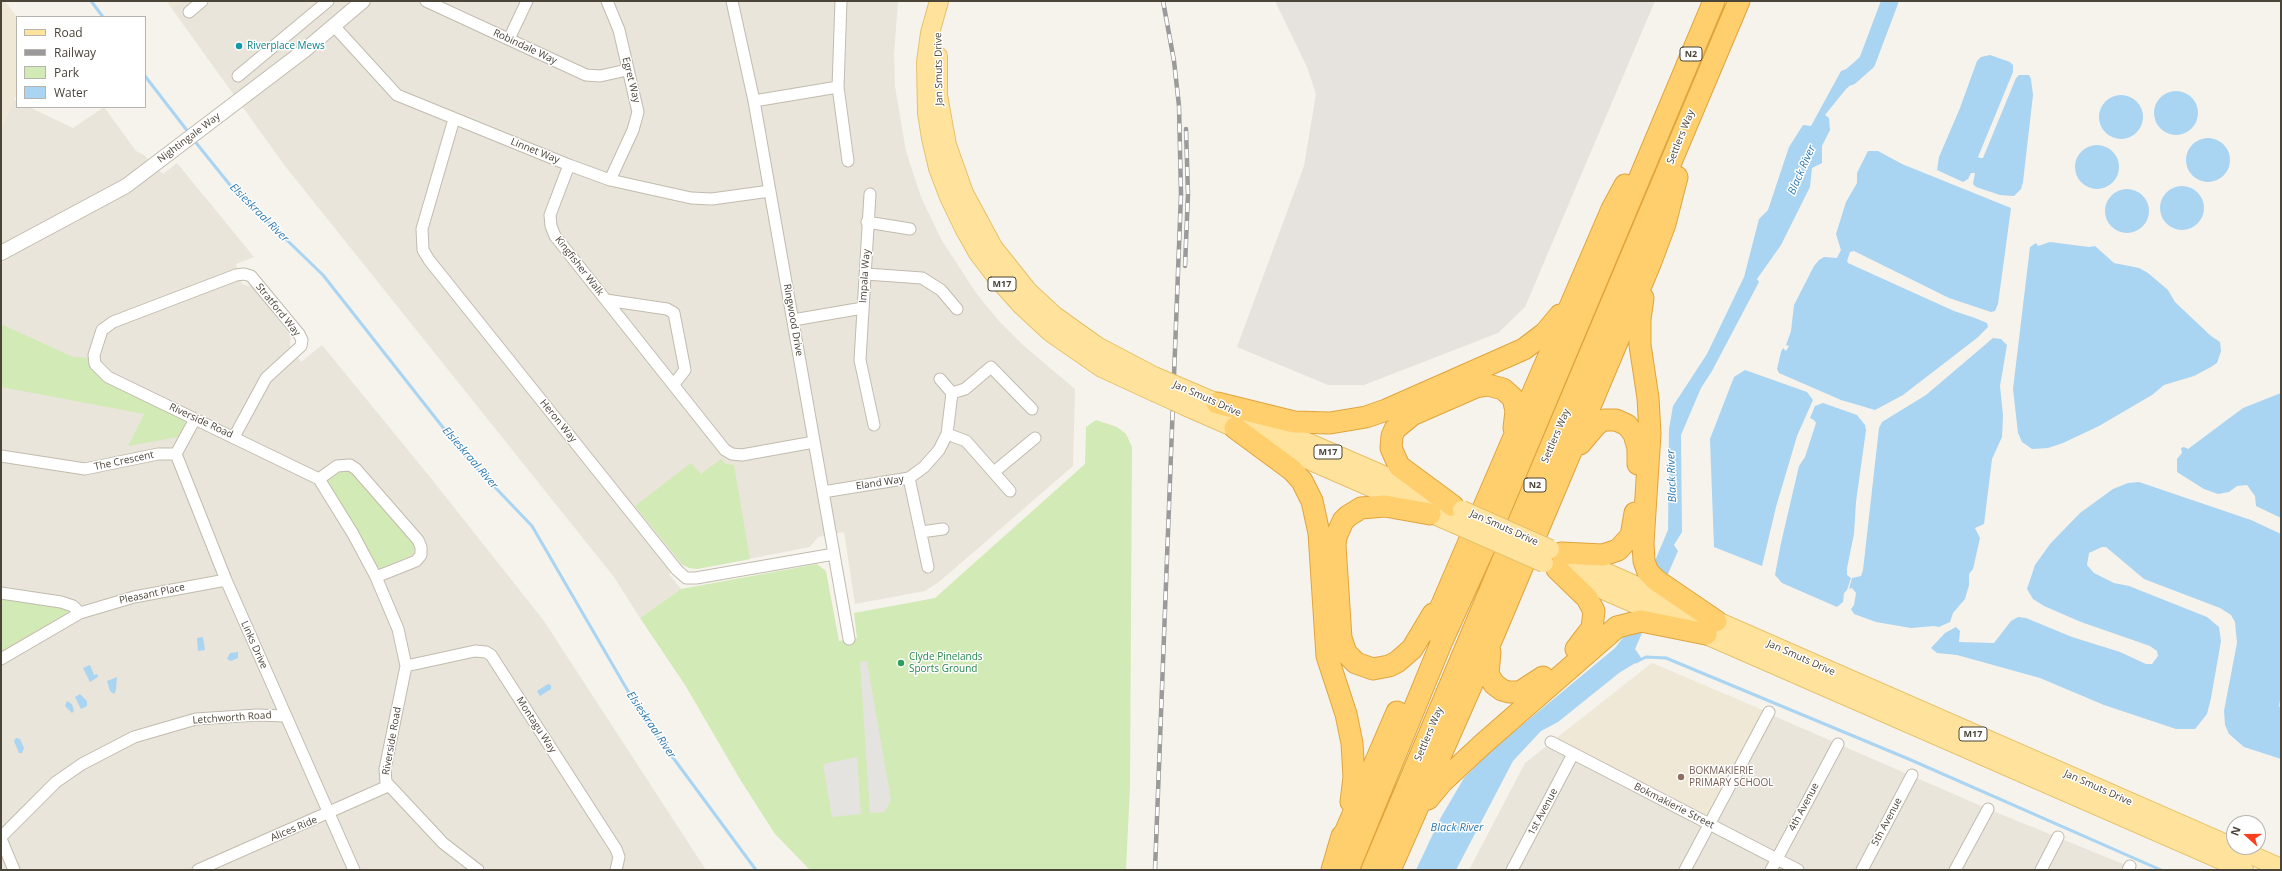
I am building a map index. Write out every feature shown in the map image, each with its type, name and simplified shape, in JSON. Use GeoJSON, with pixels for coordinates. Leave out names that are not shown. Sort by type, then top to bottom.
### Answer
{"type":"FeatureCollection","features":[{"type":"Feature","properties":{"kind":"highway","name":"N2"},"geometry":{"type":"LineString","coordinates":[[1348,870],[1413,709],[1622,222],[1668,107],[1714,1]]}},
{"type":"Feature","properties":{"kind":"highway","name":"Settlers Way"},"geometry":{"type":"LineString","coordinates":[[1372,870],[1739,1]]}},
{"type":"Feature","properties":{"kind":"highway"},"geometry":{"type":"LineString","coordinates":[[1390,870],[1494,634],[1650,264],[1664,224],[1697,99]]}},
{"type":"Feature","properties":{"kind":"highway"},"geometry":{"type":"LineString","coordinates":[[1338,849],[1612,209],[1668,107]]}},
{"type":"Feature","properties":{"kind":"highway"},"geometry":{"type":"LineString","coordinates":[[1650,264],[1640,319],[1640,345],[1650,415],[1643,543],[1644,561],[1638,586],[1660,606],[1711,628]]}},
{"type":"Feature","properties":{"kind":"highway"},"geometry":{"type":"LineString","coordinates":[[1217,403],[1294,422],[1330,423],[1366,417],[1524,349],[1545,333],[1577,288]]}},
{"type":"Feature","properties":{"kind":"highway"},"geometry":{"type":"LineString","coordinates":[[1457,513],[1410,475],[1396,461],[1392,453],[1391,443],[1392,436],[1397,426],[1412,415],[1472,389],[1492,385],[1508,392],[1515,404],[1515,421],[1511,443]]}},
{"type":"Feature","properties":{"kind":"highway"},"geometry":{"type":"LineString","coordinates":[[1553,559],[1607,554],[1621,548],[1630,536],[1635,520],[1639,452],[1638,443],[1627,425],[1616,420],[1604,420],[1597,424],[1586,435],[1558,481]]}},
{"type":"Feature","properties":{"kind":"highway"},"geometry":{"type":"LineString","coordinates":[[1234,428],[1292,470],[1308,491],[1316,513],[1327,651],[1349,724],[1354,764],[1353,790],[1332,870]]}},
{"type":"Feature","properties":{"kind":"highway"},"geometry":{"type":"LineString","coordinates":[[1430,514],[1385,506],[1367,506],[1354,512],[1343,521],[1336,536],[1335,546],[1339,628],[1346,653],[1356,663],[1373,669],[1389,666],[1406,656],[1417,642],[1452,581]]}},
{"type":"Feature","properties":{"kind":"highway"},"geometry":{"type":"LineString","coordinates":[[1494,634],[1488,661],[1488,674],[1496,686],[1509,692],[1520,692],[1533,685],[1584,641],[1594,624],[1592,606],[1583,593],[1553,559]]}},
{"type":"Feature","properties":{"kind":"highway"},"geometry":{"type":"LineString","coordinates":[[1408,830],[1428,799],[1449,775],[1610,631],[1623,624],[1635,621],[1660,606]]}},
{"type":"Feature","properties":{"kind":"highway"},"geometry":{"type":"LineString","coordinates":[[1660,606],[1711,628]]}},
{"type":"Feature","properties":{"kind":"main road","name":"Jan Smuts Drive"},"geometry":{"type":"LineString","coordinates":[[940,1],[930,33],[926,62],[928,113],[931,138],[938,168],[949,197],[978,253],[997,278],[1044,327],[1092,362],[1154,384],[1191,400],[1234,428],[1430,514],[1457,513]]}},
{"type":"Feature","properties":{"kind":"main road","name":"Jan Smuts Drive"},"geometry":{"type":"LineString","coordinates":[[1191,400],[1217,403],[1457,513],[1553,559],[1638,586],[1660,606]]}},
{"type":"Feature","properties":{"kind":"main road","name":"Jan Smuts Drive"},"geometry":{"type":"LineString","coordinates":[[1711,628],[2281,868]]}},
{"type":"Feature","properties":{"kind":"main road","name":"Jan Smuts Drive"},"geometry":{"type":"LineString","coordinates":[[1711,628],[2244,870]]}},
{"type":"Feature","properties":{"kind":"street"},"geometry":{"type":"LineString","coordinates":[[189,12],[202,1]]}},
{"type":"Feature","properties":{"kind":"street"},"geometry":{"type":"LineString","coordinates":[[238,76],[328,1]]}},
{"type":"Feature","properties":{"kind":"street","name":"Nightingale Way"},"geometry":{"type":"LineString","coordinates":[[1,253],[126,186],[334,26],[363,1]]}},
{"type":"Feature","properties":{"kind":"street","name":"Robindale Way"},"geometry":{"type":"LineString","coordinates":[[426,1],[586,75],[600,76],[627,70]]}},
{"type":"Feature","properties":{"kind":"street"},"geometry":{"type":"LineString","coordinates":[[509,39],[527,1]]}},
{"type":"Feature","properties":{"kind":"street","name":"Egret Way"},"geometry":{"type":"LineString","coordinates":[[607,1],[618,30],[627,70],[637,103],[637,121],[610,180]]}},
{"type":"Feature","properties":{"kind":"street","name":"Ringwood Drive"},"geometry":{"type":"LineString","coordinates":[[732,1],[754,101],[849,639]]}},
{"type":"Feature","properties":{"kind":"street"},"geometry":{"type":"LineString","coordinates":[[841,1],[838,87],[848,161]]}},
{"type":"Feature","properties":{"kind":"street","name":"Linnet Way"},"geometry":{"type":"LineString","coordinates":[[334,26],[397,95],[569,165],[610,180],[691,198],[712,199],[770,191]]}},
{"type":"Feature","properties":{"kind":"street"},"geometry":{"type":"LineString","coordinates":[[754,101],[838,87]]}},
{"type":"Feature","properties":{"kind":"street","name":"Heron Way"},"geometry":{"type":"LineString","coordinates":[[454,119],[422,230],[424,250],[429,260],[676,570],[686,578],[696,578],[834,554]]}},
{"type":"Feature","properties":{"kind":"street","name":"Kingfisher Walk"},"geometry":{"type":"LineString","coordinates":[[569,165],[552,204],[550,215],[551,226],[555,236],[719,442],[732,454],[742,455],[814,442]]}},
{"type":"Feature","properties":{"kind":"street","name":"Impala Way"},"geometry":{"type":"LineString","coordinates":[[793,320],[863,308],[866,274],[867,222],[870,194]]}},
{"type":"Feature","properties":{"kind":"street"},"geometry":{"type":"LineString","coordinates":[[867,222],[910,228]]}},
{"type":"Feature","properties":{"kind":"street","name":"Stratford Way"},"geometry":{"type":"LineString","coordinates":[[94,355],[102,330],[113,322],[236,275],[244,274],[251,276],[302,340],[301,346],[266,378],[234,437]]}},
{"type":"Feature","properties":{"kind":"street"},"geometry":{"type":"LineString","coordinates":[[866,274],[922,278],[941,290],[956,309]]}},
{"type":"Feature","properties":{"kind":"street","name":"Kingfisher Walk"},"geometry":{"type":"LineString","coordinates":[[606,300],[667,309],[674,313],[685,370],[674,384]]}},
{"type":"Feature","properties":{"kind":"street"},"geometry":{"type":"LineString","coordinates":[[863,308],[860,360],[874,425]]}},
{"type":"Feature","properties":{"kind":"street","name":"Riverside Road"},"geometry":{"type":"LineString","coordinates":[[94,355],[95,364],[108,377],[319,479],[353,534],[376,577],[398,630],[406,666],[385,769],[385,778],[388,786],[443,843],[478,870]]}},
{"type":"Feature","properties":{"kind":"street"},"geometry":{"type":"LineString","coordinates":[[940,379],[952,394],[965,390],[991,367],[1032,408]]}},
{"type":"Feature","properties":{"kind":"street","name":"Eland Way"},"geometry":{"type":"LineString","coordinates":[[823,492],[910,478],[924,467],[938,450],[947,434],[952,394]]}},
{"type":"Feature","properties":{"kind":"street"},"geometry":{"type":"LineString","coordinates":[[176,454],[196,419]]}},
{"type":"Feature","properties":{"kind":"street"},"geometry":{"type":"LineString","coordinates":[[947,434],[966,440],[1010,491]]}},
{"type":"Feature","properties":{"kind":"street"},"geometry":{"type":"LineString","coordinates":[[994,472],[1035,438]]}},
{"type":"Feature","properties":{"kind":"street","name":"The Crescent"},"geometry":{"type":"LineString","coordinates":[[1,456],[85,469],[158,454],[176,454]]}},
{"type":"Feature","properties":{"kind":"street","name":"Links Drive"},"geometry":{"type":"LineString","coordinates":[[176,454],[226,580],[354,870]]}},
{"type":"Feature","properties":{"kind":"street"},"geometry":{"type":"LineString","coordinates":[[319,479],[337,466],[350,466],[356,469],[418,540],[421,547],[420,555],[416,561],[376,577]]}},
{"type":"Feature","properties":{"kind":"street"},"geometry":{"type":"LineString","coordinates":[[910,478],[928,567]]}},
{"type":"Feature","properties":{"kind":"street"},"geometry":{"type":"LineString","coordinates":[[922,532],[943,529]]}},
{"type":"Feature","properties":{"kind":"street","name":"Pleasant Place"},"geometry":{"type":"LineString","coordinates":[[1,659],[80,612],[134,597],[226,580]]}},
{"type":"Feature","properties":{"kind":"street"},"geometry":{"type":"LineString","coordinates":[[1,593],[61,602],[73,606],[80,612]]}},
{"type":"Feature","properties":{"kind":"street","name":"Montagu Way"},"geometry":{"type":"LineString","coordinates":[[406,666],[475,651],[491,655],[616,849],[619,863],[616,870]]}},
{"type":"Feature","properties":{"kind":"street"},"geometry":{"type":"LineString","coordinates":[[1685,870],[1769,712]]}},
{"type":"Feature","properties":{"kind":"street","name":"Letchworth Road"},"geometry":{"type":"LineString","coordinates":[[1,838],[56,782],[82,764],[134,737],[196,719],[257,715],[286,716]]}},
{"type":"Feature","properties":{"kind":"street","name":"Bokmakierie Street"},"geometry":{"type":"LineString","coordinates":[[1550,742],[1798,870]]}},
{"type":"Feature","properties":{"kind":"street","name":"4th Avenue"},"geometry":{"type":"LineString","coordinates":[[1771,870],[1838,744]]}},
{"type":"Feature","properties":{"kind":"street","name":"1st Avenue"},"geometry":{"type":"LineString","coordinates":[[1512,870],[1573,754]]}},
{"type":"Feature","properties":{"kind":"street","name":"5th Avenue"},"geometry":{"type":"LineString","coordinates":[[1862,870],[1912,775]]}},
{"type":"Feature","properties":{"kind":"street","name":"Alices Ride"},"geometry":{"type":"LineString","coordinates":[[200,870],[388,786]]}},
{"type":"Feature","properties":{"kind":"street"},"geometry":{"type":"LineString","coordinates":[[1955,870],[1988,808]]}},
{"type":"Feature","properties":{"kind":"street"},"geometry":{"type":"LineString","coordinates":[[2041,870],[2058,837]]}},
{"type":"Feature","properties":{"kind":"street"},"geometry":{"type":"LineString","coordinates":[[1,838],[14,870]]}},
{"type":"Feature","properties":{"kind":"shaded area"},"geometry":{"type":"Polygon","coordinates":[[[1,1],[5,1],[16,16],[16,96],[1,129],[1,1]]]}},
{"type":"Feature","properties":{"kind":"shaded area"},"geometry":{"type":"Polygon","coordinates":[[[167,1],[182,1],[172,9],[167,1]]]}},
{"type":"Feature","properties":{"kind":"shaded area"},"geometry":{"type":"Polygon","coordinates":[[[182,1],[898,1],[894,55],[895,86],[906,151],[921,197],[941,239],[976,293],[999,321],[1024,346],[1075,389],[1073,466],[939,582],[925,591],[855,604],[844,532],[818,537],[810,547],[697,569],[683,565],[669,574],[681,589],[640,618],[614,577],[285,166],[172,9],[182,1]]]}},
{"type":"Feature","properties":{"kind":"shaded area"},"geometry":{"type":"Polygon","coordinates":[[[1275,1],[1655,1],[1525,307],[1498,333],[1364,385],[1328,385],[1237,347],[1304,166],[1316,94],[1307,67],[1275,1]]]}},
{"type":"Feature","properties":{"kind":"shaded area"},"geometry":{"type":"Polygon","coordinates":[[[14,100],[16,101],[16,108],[31,108],[73,128],[105,108],[136,151],[144,155],[163,174],[177,163],[254,257],[236,264],[242,284],[253,287],[291,336],[290,345],[301,362],[322,345],[430,477],[544,621],[706,870],[1,870],[1,129],[14,100]]]}},
{"type":"Feature","properties":{"kind":"shaded area"},"geometry":{"type":"Polygon","coordinates":[[[867,661],[891,800],[885,812],[870,813],[860,662],[867,661]]]}},
{"type":"Feature","properties":{"kind":"shaded area"},"geometry":{"type":"Polygon","coordinates":[[[1652,663],[1988,809],[2138,870],[1469,870],[1525,763],[1652,663]]]}},
{"type":"Feature","properties":{"kind":"shaded area","name":"BOKMAKIERIE PRIMARY SCHOOL"},"geometry":{"type":"Polygon","coordinates":[[[1652,663],[1763,710],[1709,817],[1557,738],[1652,663]]]}},
{"type":"Feature","properties":{"kind":"shaded area"},"geometry":{"type":"Polygon","coordinates":[[[857,757],[861,814],[832,817],[823,764],[857,757]]]}},
{"type":"Feature","properties":{"kind":"green space"},"geometry":{"type":"Polygon","coordinates":[[[1,324],[73,357],[89,358],[95,372],[100,378],[183,417],[187,427],[183,436],[128,446],[144,414],[1,387],[1,324]]]}},
{"type":"Feature","properties":{"kind":"green space","name":"Clyde Pinelands Sports Ground"},"geometry":{"type":"Polygon","coordinates":[[[1096,420],[1117,427],[1126,434],[1132,447],[1130,786],[1126,870],[810,870],[775,834],[741,781],[685,685],[640,618],[681,589],[817,564],[826,571],[839,641],[857,638],[854,613],[935,598],[1085,464],[1086,427],[1096,420]]]}},
{"type":"Feature","properties":{"kind":"green space"},"geometry":{"type":"Polygon","coordinates":[[[721,459],[726,464],[734,465],[750,559],[697,569],[689,568],[683,565],[635,506],[691,463],[701,474],[721,459]]]}},
{"type":"Feature","properties":{"kind":"green space"},"geometry":{"type":"Polygon","coordinates":[[[348,466],[416,545],[412,555],[381,568],[375,566],[352,521],[325,478],[348,466]]]}},
{"type":"Feature","properties":{"kind":"green space"},"geometry":{"type":"Polygon","coordinates":[[[1,597],[62,606],[67,610],[68,615],[1,654],[1,597]]]}},
{"type":"Feature","properties":{"kind":"water"},"geometry":{"type":"Polygon","coordinates":[[[1990,55],[2010,62],[2013,65],[2013,72],[1978,157],[1983,158],[2016,78],[2019,75],[2029,75],[2031,79],[2033,95],[2023,182],[2021,189],[2014,196],[2000,195],[1976,187],[1973,184],[1975,173],[1971,173],[1968,179],[1963,182],[1937,170],[1939,157],[1960,108],[1977,61],[1981,57],[1990,55]]]}},
{"type":"Feature","properties":{"kind":"water","name":"Black River"},"geometry":{"type":"Polygon","coordinates":[[[1867,62],[1868,70],[1846,89],[1825,115],[1829,118],[1830,130],[1822,146],[1822,163],[1812,168],[1810,187],[1781,245],[1757,279],[1759,282],[1712,371],[1701,388],[1681,435],[1682,532],[1674,545],[1678,551],[1635,649],[1642,659],[1619,673],[1558,722],[1541,731],[1513,761],[1456,870],[1416,870],[1440,819],[1464,778],[1491,751],[1615,648],[1622,639],[1668,530],[1669,429],[1673,406],[1707,354],[1744,277],[1759,219],[1768,210],[1789,147],[1803,125],[1811,126],[1841,71],[1867,62]]]}},
{"type":"Feature","properties":{"kind":"water"},"geometry":{"type":"Polygon","coordinates":[[[2172,91],[2180,91],[2192,97],[2198,109],[2198,117],[2192,129],[2180,135],[2172,135],[2160,129],[2154,117],[2154,109],[2160,97],[2172,91]]]}},
{"type":"Feature","properties":{"kind":"water"},"geometry":{"type":"Polygon","coordinates":[[[2125,95],[2137,101],[2142,109],[2142,125],[2137,133],[2129,138],[2117,139],[2105,133],[2100,125],[2099,113],[2105,101],[2113,96],[2125,95]]]}},
{"type":"Feature","properties":{"kind":"water"},"geometry":{"type":"Polygon","coordinates":[[[2204,138],[2212,138],[2224,144],[2230,156],[2230,164],[2224,176],[2212,182],[2204,182],[2192,176],[2186,164],[2186,156],[2192,144],[2204,138]]]}},
{"type":"Feature","properties":{"kind":"water"},"geometry":{"type":"Polygon","coordinates":[[[2093,145],[2101,145],[2106,146],[2113,151],[2118,158],[2118,176],[2113,183],[2106,188],[2093,189],[2085,186],[2078,179],[2075,171],[2075,163],[2078,155],[2085,148],[2093,145]]]}},
{"type":"Feature","properties":{"kind":"water"},"geometry":{"type":"Polygon","coordinates":[[[1868,151],[1878,151],[1902,164],[2011,208],[1998,304],[1995,311],[1991,312],[1949,298],[1854,251],[1850,252],[1847,261],[1848,263],[1954,311],[1987,323],[1988,327],[1977,338],[1903,395],[1875,410],[1841,400],[1779,373],[1777,369],[1783,348],[1786,351],[1789,346],[1786,345],[1791,331],[1794,305],[1814,266],[1824,257],[1837,258],[1841,250],[1836,234],[1846,202],[1857,183],[1857,173],[1868,151]]]}},
{"type":"Feature","properties":{"kind":"water"},"geometry":{"type":"Polygon","coordinates":[[[2178,186],[2186,186],[2198,192],[2204,204],[2204,212],[2198,224],[2186,230],[2178,230],[2166,224],[2160,212],[2160,204],[2166,192],[2178,186]]]}},
{"type":"Feature","properties":{"kind":"water"},"geometry":{"type":"Polygon","coordinates":[[[2123,189],[2131,189],[2143,195],[2149,207],[2149,215],[2143,227],[2131,233],[2123,233],[2111,227],[2105,215],[2105,207],[2111,195],[2123,189]]]}},
{"type":"Feature","properties":{"kind":"water"},"geometry":{"type":"Polygon","coordinates":[[[2050,242],[2089,247],[2095,246],[2114,263],[2139,268],[2148,273],[2168,290],[2175,302],[2211,336],[2220,342],[2221,351],[2217,363],[2211,367],[2194,376],[2164,385],[2152,395],[2099,426],[2063,443],[2048,448],[2032,449],[2022,442],[2018,433],[2013,389],[2030,247],[2036,243],[2038,246],[2050,242]]]}},
{"type":"Feature","properties":{"kind":"water"},"geometry":{"type":"Polygon","coordinates":[[[1993,338],[2001,339],[2007,345],[2000,386],[2003,415],[2002,437],[1992,459],[1984,524],[1975,528],[1980,538],[1973,569],[1969,574],[1969,585],[1965,599],[1953,613],[1950,622],[1939,627],[1911,628],[1876,622],[1854,614],[1851,609],[1854,605],[1856,593],[1852,588],[1849,589],[1852,578],[1861,576],[1863,570],[1879,428],[1882,422],[1926,395],[1993,338]]]}},
{"type":"Feature","properties":{"kind":"water"},"geometry":{"type":"Polygon","coordinates":[[[1745,370],[1807,392],[1813,400],[1797,436],[1776,507],[1762,566],[1714,547],[1710,439],[1734,377],[1745,370]]]}},
{"type":"Feature","properties":{"kind":"water"},"geometry":{"type":"Polygon","coordinates":[[[2281,393],[2281,518],[2256,506],[2255,496],[2247,485],[2237,486],[2229,492],[2218,494],[2204,489],[2177,472],[2177,459],[2182,453],[2181,448],[2184,447],[2188,449],[2243,408],[2281,393]]]}},
{"type":"Feature","properties":{"kind":"water"},"geometry":{"type":"Polygon","coordinates":[[[1823,403],[1857,415],[1865,425],[1866,430],[1856,502],[1854,534],[1847,568],[1847,575],[1851,578],[1847,590],[1844,593],[1843,602],[1837,607],[1782,583],[1775,575],[1799,466],[1805,457],[1816,423],[1810,418],[1815,406],[1823,403]]]}},
{"type":"Feature","properties":{"kind":"water"},"geometry":{"type":"Polygon","coordinates":[[[2139,482],[2251,520],[2281,534],[2281,695],[2279,706],[2281,709],[2281,759],[2244,747],[2229,734],[2225,725],[2224,711],[2237,643],[2235,622],[2231,615],[2220,608],[2144,579],[2106,547],[2102,547],[2089,553],[2087,565],[2094,573],[2114,583],[2129,586],[2207,617],[2219,627],[2221,641],[2211,698],[2207,714],[2195,729],[2176,729],[2104,705],[2040,678],[1957,655],[1937,653],[1931,648],[1945,633],[1956,627],[1960,631],[1959,642],[1994,643],[2011,621],[2018,617],[2026,618],[2072,637],[2120,652],[2146,664],[2152,664],[2158,656],[2157,651],[2150,646],[2081,622],[2044,606],[2033,599],[2027,589],[2035,565],[2050,544],[2080,513],[2113,489],[2128,483],[2139,482]]]}},
{"type":"Feature","properties":{"kind":"water"},"geometry":{"type":"Polygon","coordinates":[[[203,637],[205,650],[198,651],[197,638],[203,637]]]}},
{"type":"Feature","properties":{"kind":"water"},"geometry":{"type":"Polygon","coordinates":[[[238,652],[238,658],[231,661],[227,659],[230,653],[238,652]]]}},
{"type":"Feature","properties":{"kind":"water"},"geometry":{"type":"Polygon","coordinates":[[[90,665],[94,675],[97,674],[98,677],[90,682],[83,668],[90,665]]]}},
{"type":"Feature","properties":{"kind":"water"},"geometry":{"type":"Polygon","coordinates":[[[117,677],[116,690],[114,694],[110,691],[107,681],[117,677]]]}},
{"type":"Feature","properties":{"kind":"water"},"geometry":{"type":"Polygon","coordinates":[[[548,684],[551,685],[551,689],[540,696],[537,691],[548,684]]]}},
{"type":"Feature","properties":{"kind":"water"},"geometry":{"type":"Polygon","coordinates":[[[80,694],[87,701],[87,706],[81,709],[75,697],[80,694]]]}},
{"type":"Feature","properties":{"kind":"water"},"geometry":{"type":"Polygon","coordinates":[[[67,701],[72,704],[74,711],[72,713],[65,706],[67,701]]]}},
{"type":"Feature","properties":{"kind":"water"},"geometry":{"type":"Polygon","coordinates":[[[16,738],[20,739],[24,748],[22,753],[19,753],[14,741],[16,738]]]}},
{"type":"Feature","properties":{"kind":"waterway","name":"Elsieskraal River"},"geometry":{"type":"LineString","coordinates":[[91,1],[102,16]]}},
{"type":"Feature","properties":{"kind":"waterway","name":"Black River"},"geometry":{"type":"LineString","coordinates":[[1850,77],[1867,62],[1890,1]]}},
{"type":"Feature","properties":{"kind":"waterway","name":"Elsieskraal River"},"geometry":{"type":"LineString","coordinates":[[146,77],[189,133]]}},
{"type":"Feature","properties":{"kind":"waterway","name":"Elsieskraal River"},"geometry":{"type":"LineString","coordinates":[[193,139],[230,185],[323,275],[467,458],[532,526],[643,717],[756,870]]}},
{"type":"Feature","properties":{"kind":"waterway"},"geometry":{"type":"LineString","coordinates":[[1636,662],[1646,657],[1666,658],[1911,760],[2161,870]]}},
{"type":"Feature","properties":{"kind":"railway"},"geometry":{"type":"LineString","coordinates":[[1155,870],[1181,194],[1179,106],[1174,61],[1163,1]]}},
{"type":"Feature","properties":{"kind":"railway"},"geometry":{"type":"LineString","coordinates":[[1185,266],[1188,194],[1186,129]]}},
{"type":"Feature","properties":{"kind":"place","name":"Riverplace Mews"},"geometry":{"type":"Point","coordinates":[239,46]}},
{"type":"Feature","properties":{"kind":"place","name":"Clyde Pinelands Sports Ground"},"geometry":{"type":"Point","coordinates":[901,663]}},
{"type":"Feature","properties":{"kind":"place","name":"BOKMAKIERIE PRIMARY SCHOOL"},"geometry":{"type":"Point","coordinates":[1681,777]}}]}
